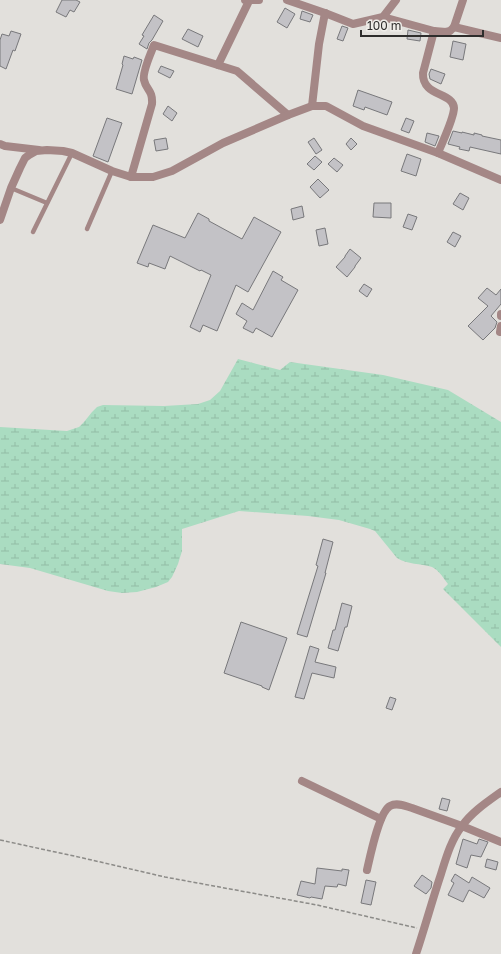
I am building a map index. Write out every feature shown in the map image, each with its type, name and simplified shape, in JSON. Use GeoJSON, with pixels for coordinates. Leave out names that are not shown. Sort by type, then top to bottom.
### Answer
{"type":"FeatureCollection","features":[{"type":"Feature","properties":{"kind":"street"},"geometry":{"type":"LineString","coordinates":[[218,65],[247,0],[259,0]]}},
{"type":"Feature","properties":{"kind":"street"},"geometry":{"type":"LineString","coordinates":[[287,0],[353,24],[382,17],[444,33],[449,32],[454,27],[463,0]]}},
{"type":"Feature","properties":{"kind":"street"},"geometry":{"type":"LineString","coordinates":[[382,17],[396,0]]}},
{"type":"Feature","properties":{"kind":"street"},"geometry":{"type":"LineString","coordinates":[[312,106],[319,44],[325,13]]}},
{"type":"Feature","properties":{"kind":"street"},"geometry":{"type":"LineString","coordinates":[[454,27],[501,38]]}},
{"type":"Feature","properties":{"kind":"street"},"geometry":{"type":"LineString","coordinates":[[434,31],[423,77],[424,82],[431,90],[451,101],[454,106],[451,120],[438,153]]}},
{"type":"Feature","properties":{"kind":"street"},"geometry":{"type":"LineString","coordinates":[[131,177],[153,99],[144,81],[143,75],[154,45],[237,71],[288,115]]}},
{"type":"Feature","properties":{"kind":"street"},"geometry":{"type":"LineString","coordinates":[[0,144],[41,150],[63,151],[72,153],[112,171],[131,177],[153,177],[172,171],[223,143],[288,115],[312,106],[326,106],[363,126],[438,153],[501,180]]}},
{"type":"Feature","properties":{"kind":"street"},"geometry":{"type":"LineString","coordinates":[[0,220],[11,188],[25,158],[32,153],[41,150]]}},
{"type":"Feature","properties":{"kind":"street"},"geometry":{"type":"LineString","coordinates":[[302,781],[381,819]]}},
{"type":"Feature","properties":{"kind":"street"},"geometry":{"type":"LineString","coordinates":[[416,954],[448,852],[456,835],[473,813],[501,792]]}},
{"type":"Feature","properties":{"kind":"street"},"geometry":{"type":"LineString","coordinates":[[367,870],[381,819],[387,808],[391,805],[399,804],[412,808],[501,842]]}},
{"type":"Feature","properties":{"kind":"lane"},"geometry":{"type":"LineString","coordinates":[[33,232],[72,153]]}},
{"type":"Feature","properties":{"kind":"lane"},"geometry":{"type":"LineString","coordinates":[[87,229],[112,171]]}},
{"type":"Feature","properties":{"kind":"lane"},"geometry":{"type":"LineString","coordinates":[[11,188],[47,204]]}},
{"type":"Feature","properties":{"kind":"path"},"geometry":{"type":"LineString","coordinates":[[0,840],[165,877],[317,905],[424,930]]}},
{"type":"Feature","properties":{"kind":"green space"},"geometry":{"type":"Polygon","coordinates":[[[238,359],[280,370],[290,362],[383,375],[448,390],[501,422],[501,647],[443,589],[448,584],[437,570],[432,567],[410,563],[397,558],[375,531],[339,520],[308,516],[239,511],[182,529],[182,551],[172,577],[168,582],[137,592],[122,593],[108,591],[30,568],[0,564],[0,427],[67,431],[79,427],[97,407],[103,405],[164,406],[198,404],[210,400],[220,391],[238,359]]]}},
{"type":"Feature","properties":{"kind":"building"},"geometry":{"type":"Polygon","coordinates":[[[62,0],[76,0],[80,2],[74,12],[70,10],[66,17],[56,12],[62,0]]]}},
{"type":"Feature","properties":{"kind":"building"},"geometry":{"type":"Polygon","coordinates":[[[285,8],[295,14],[287,28],[277,22],[285,8]]]}},
{"type":"Feature","properties":{"kind":"building"},"geometry":{"type":"Polygon","coordinates":[[[302,11],[313,15],[310,22],[300,19],[302,11]]]}},
{"type":"Feature","properties":{"kind":"building"},"geometry":{"type":"Polygon","coordinates":[[[154,15],[163,21],[149,43],[147,49],[139,44],[144,36],[142,35],[154,15]]]}},
{"type":"Feature","properties":{"kind":"building"},"geometry":{"type":"Polygon","coordinates":[[[342,26],[348,28],[343,41],[337,39],[342,26]]]}},
{"type":"Feature","properties":{"kind":"building"},"geometry":{"type":"Polygon","coordinates":[[[188,29],[203,36],[198,47],[182,39],[188,29]]]}},
{"type":"Feature","properties":{"kind":"building"},"geometry":{"type":"Polygon","coordinates":[[[408,30],[421,33],[420,41],[407,39],[408,30]]]}},
{"type":"Feature","properties":{"kind":"building"},"geometry":{"type":"Polygon","coordinates":[[[11,31],[21,34],[6,69],[0,66],[0,40],[2,34],[9,36],[11,31]]]}},
{"type":"Feature","properties":{"kind":"building"},"geometry":{"type":"Polygon","coordinates":[[[453,41],[466,44],[463,60],[450,57],[453,41]]]}},
{"type":"Feature","properties":{"kind":"building"},"geometry":{"type":"Polygon","coordinates":[[[124,56],[142,60],[132,94],[116,89],[124,56]]]}},
{"type":"Feature","properties":{"kind":"building"},"geometry":{"type":"Polygon","coordinates":[[[161,66],[174,71],[170,78],[158,72],[161,66]]]}},
{"type":"Feature","properties":{"kind":"building"},"geometry":{"type":"Polygon","coordinates":[[[431,69],[445,74],[441,84],[430,79],[429,74],[431,69]]]}},
{"type":"Feature","properties":{"kind":"building"},"geometry":{"type":"Polygon","coordinates":[[[358,90],[392,102],[387,115],[365,107],[364,110],[353,106],[358,90]]]}},
{"type":"Feature","properties":{"kind":"building"},"geometry":{"type":"Polygon","coordinates":[[[168,106],[177,113],[172,121],[163,114],[168,106]]]}},
{"type":"Feature","properties":{"kind":"building"},"geometry":{"type":"Polygon","coordinates":[[[107,118],[122,123],[108,162],[93,156],[107,118]]]}},
{"type":"Feature","properties":{"kind":"building"},"geometry":{"type":"Polygon","coordinates":[[[406,118],[414,121],[409,133],[401,130],[406,118]]]}},
{"type":"Feature","properties":{"kind":"building"},"geometry":{"type":"Polygon","coordinates":[[[453,131],[474,135],[474,133],[501,140],[501,154],[470,147],[469,151],[459,149],[460,147],[448,144],[453,131]]]}},
{"type":"Feature","properties":{"kind":"building"},"geometry":{"type":"Polygon","coordinates":[[[427,133],[439,136],[435,146],[425,142],[427,133]]]}},
{"type":"Feature","properties":{"kind":"building"},"geometry":{"type":"Polygon","coordinates":[[[166,138],[168,149],[156,151],[154,140],[166,138]]]}},
{"type":"Feature","properties":{"kind":"building"},"geometry":{"type":"Polygon","coordinates":[[[314,138],[322,150],[316,154],[308,142],[314,138]]]}},
{"type":"Feature","properties":{"kind":"building"},"geometry":{"type":"Polygon","coordinates":[[[351,138],[357,144],[351,150],[346,144],[351,138]]]}},
{"type":"Feature","properties":{"kind":"building"},"geometry":{"type":"Polygon","coordinates":[[[407,154],[421,159],[416,176],[401,171],[407,154]]]}},
{"type":"Feature","properties":{"kind":"building"},"geometry":{"type":"Polygon","coordinates":[[[315,156],[322,162],[314,170],[307,164],[315,156]]]}},
{"type":"Feature","properties":{"kind":"building"},"geometry":{"type":"Polygon","coordinates":[[[334,158],[343,165],[337,172],[328,164],[334,158]]]}},
{"type":"Feature","properties":{"kind":"building"},"geometry":{"type":"Polygon","coordinates":[[[318,179],[329,190],[320,198],[310,187],[318,179]]]}},
{"type":"Feature","properties":{"kind":"building"},"geometry":{"type":"Polygon","coordinates":[[[460,193],[469,198],[463,210],[453,204],[460,193]]]}},
{"type":"Feature","properties":{"kind":"building"},"geometry":{"type":"Polygon","coordinates":[[[374,203],[391,203],[391,218],[373,217],[374,203]]]}},
{"type":"Feature","properties":{"kind":"building"},"geometry":{"type":"Polygon","coordinates":[[[302,206],[304,217],[293,220],[291,209],[302,206]]]}},
{"type":"Feature","properties":{"kind":"building"},"geometry":{"type":"Polygon","coordinates":[[[198,213],[209,219],[209,221],[242,239],[254,217],[281,232],[248,292],[236,285],[217,331],[203,325],[200,332],[190,327],[211,275],[170,256],[165,269],[149,263],[148,267],[137,263],[153,225],[185,238],[198,213]]]}},
{"type":"Feature","properties":{"kind":"building"},"geometry":{"type":"Polygon","coordinates":[[[408,214],[417,217],[412,230],[403,227],[408,214]]]}},
{"type":"Feature","properties":{"kind":"building"},"geometry":{"type":"Polygon","coordinates":[[[325,228],[328,244],[319,246],[316,230],[325,228]]]}},
{"type":"Feature","properties":{"kind":"building"},"geometry":{"type":"Polygon","coordinates":[[[453,232],[461,236],[455,247],[447,242],[453,232]]]}},
{"type":"Feature","properties":{"kind":"building"},"geometry":{"type":"Polygon","coordinates":[[[350,249],[361,258],[347,277],[336,267],[350,249]]]}},
{"type":"Feature","properties":{"kind":"building"},"geometry":{"type":"Polygon","coordinates":[[[273,271],[283,277],[281,280],[298,290],[272,337],[256,328],[253,333],[243,328],[247,321],[236,314],[242,303],[253,310],[273,271]]]}},
{"type":"Feature","properties":{"kind":"building"},"geometry":{"type":"Polygon","coordinates":[[[364,284],[372,289],[367,297],[359,291],[364,284]]]}},
{"type":"Feature","properties":{"kind":"building"},"geometry":{"type":"Polygon","coordinates":[[[487,288],[496,295],[501,289],[501,304],[491,316],[497,322],[495,328],[483,340],[468,326],[488,306],[478,298],[487,288]]]}},
{"type":"Feature","properties":{"kind":"building"},"geometry":{"type":"Polygon","coordinates":[[[323,539],[333,542],[326,573],[307,637],[297,634],[318,566],[316,565],[323,539]]]}},
{"type":"Feature","properties":{"kind":"building"},"geometry":{"type":"Polygon","coordinates":[[[342,603],[352,606],[347,627],[345,627],[338,651],[328,648],[333,630],[335,630],[342,603]]]}},
{"type":"Feature","properties":{"kind":"building"},"geometry":{"type":"Polygon","coordinates":[[[241,622],[287,638],[269,690],[262,686],[224,673],[241,622]]]}},
{"type":"Feature","properties":{"kind":"building"},"geometry":{"type":"Polygon","coordinates":[[[310,646],[319,649],[315,662],[336,667],[334,678],[312,673],[304,699],[295,697],[310,646]]]}},
{"type":"Feature","properties":{"kind":"building"},"geometry":{"type":"Polygon","coordinates":[[[390,697],[396,699],[392,710],[386,708],[390,697]]]}},
{"type":"Feature","properties":{"kind":"building"},"geometry":{"type":"Polygon","coordinates":[[[442,798],[450,800],[447,811],[439,809],[442,798]]]}},
{"type":"Feature","properties":{"kind":"building"},"geometry":{"type":"Polygon","coordinates":[[[463,839],[477,844],[479,839],[488,842],[481,857],[471,855],[467,868],[456,864],[463,839]]]}},
{"type":"Feature","properties":{"kind":"building"},"geometry":{"type":"Polygon","coordinates":[[[487,859],[498,862],[496,870],[485,867],[487,859]]]}},
{"type":"Feature","properties":{"kind":"building"},"geometry":{"type":"Polygon","coordinates":[[[317,868],[342,871],[342,869],[349,870],[346,886],[338,884],[337,887],[325,886],[322,899],[297,895],[301,881],[315,884],[317,868]]]}},
{"type":"Feature","properties":{"kind":"building"},"geometry":{"type":"Polygon","coordinates":[[[455,874],[469,883],[472,877],[490,888],[484,898],[469,890],[463,902],[448,895],[454,883],[451,881],[455,874]]]}},
{"type":"Feature","properties":{"kind":"building"},"geometry":{"type":"Polygon","coordinates":[[[422,875],[432,882],[431,888],[426,894],[414,886],[422,875]]]}},
{"type":"Feature","properties":{"kind":"building"},"geometry":{"type":"Polygon","coordinates":[[[366,880],[376,882],[371,905],[361,903],[366,880]]]}}]}
